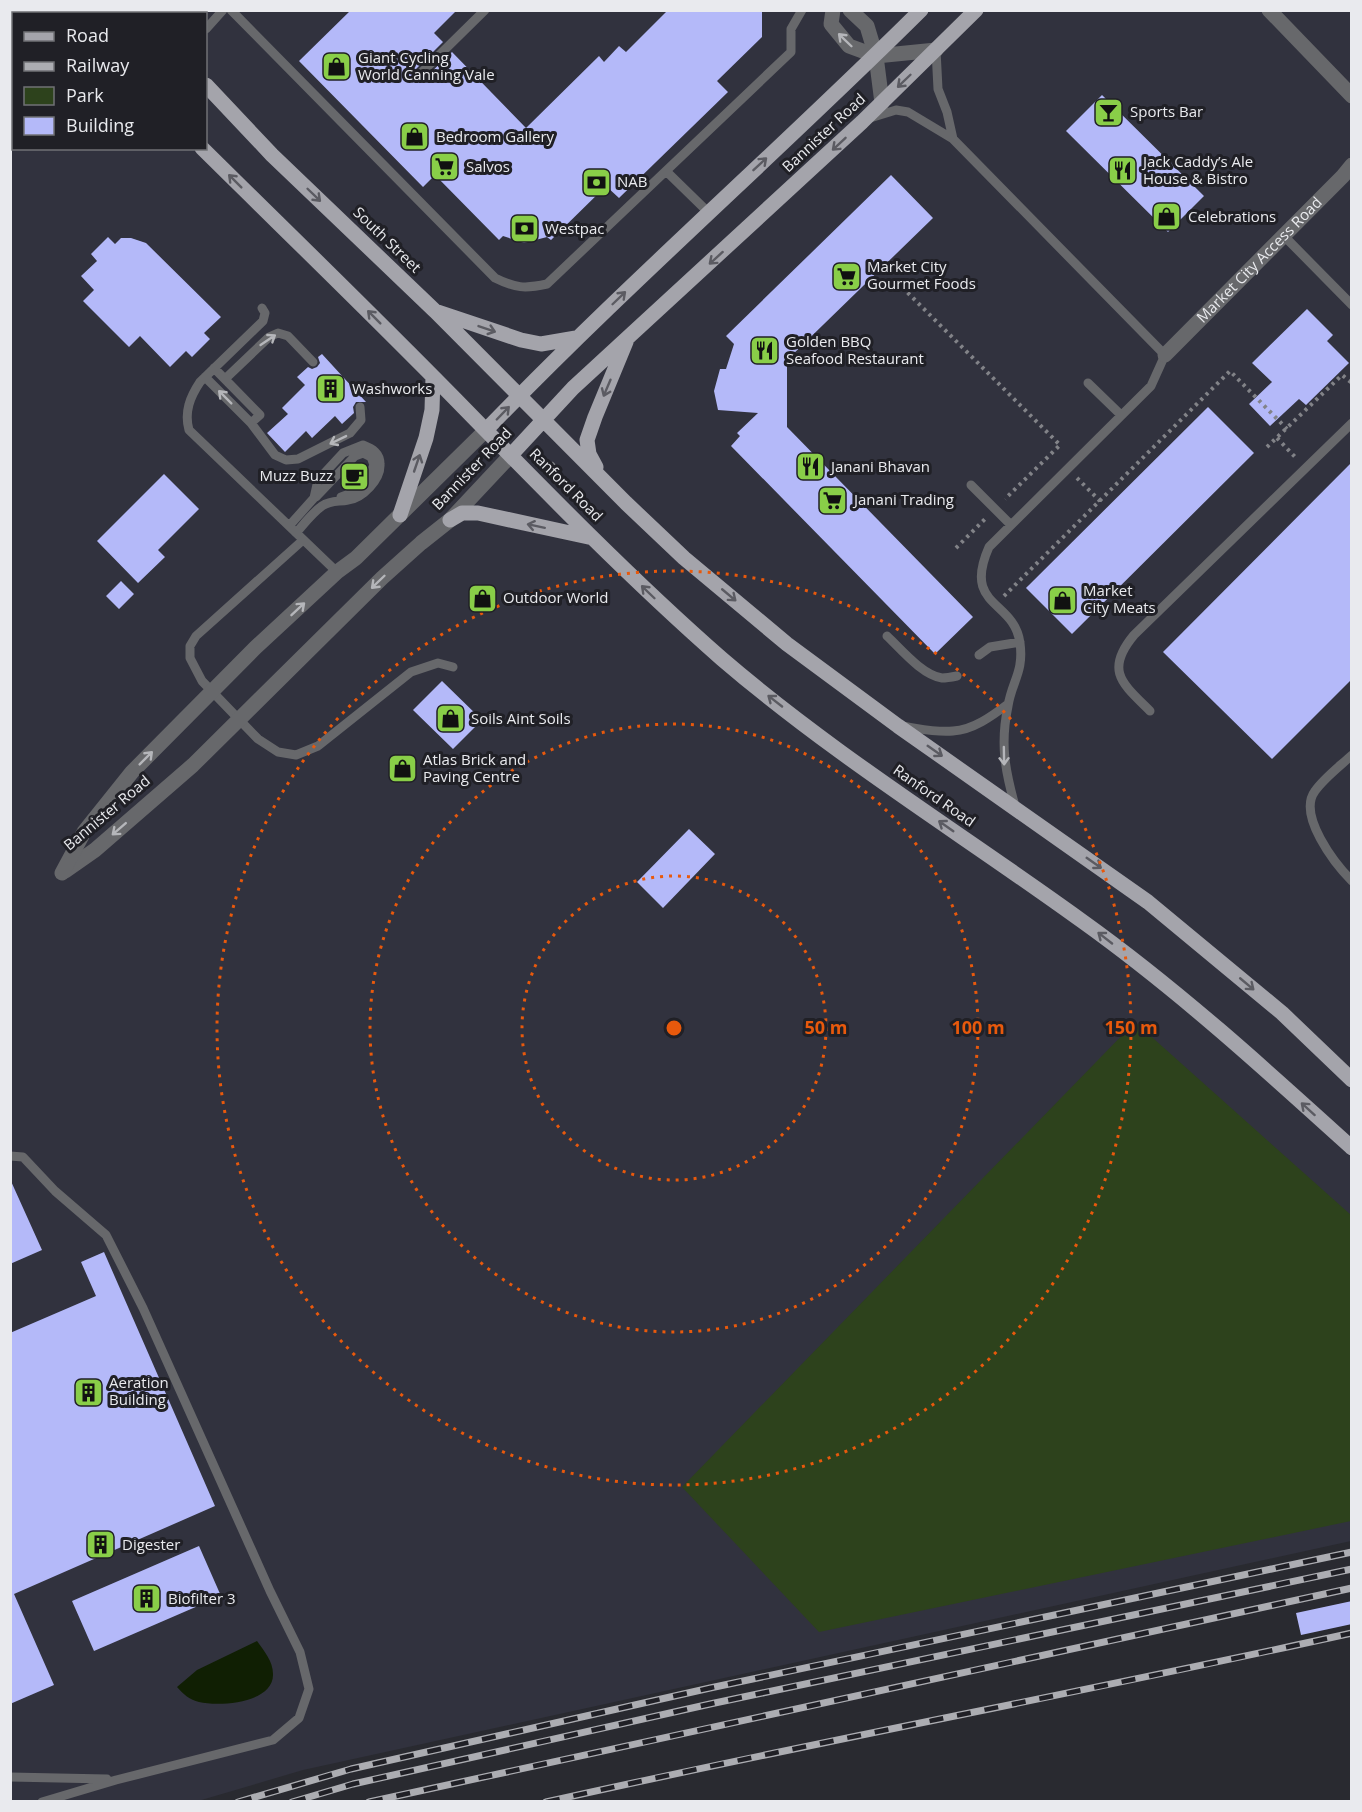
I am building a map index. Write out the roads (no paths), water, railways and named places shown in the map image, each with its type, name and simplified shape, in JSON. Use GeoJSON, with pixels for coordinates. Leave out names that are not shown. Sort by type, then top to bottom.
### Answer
{"type":"FeatureCollection","features":[{"type":"Feature","properties":{"kind":"main road","name":"Bannister Road"},"geometry":{"type":"LineString","coordinates":[[486,430],[576,338],[876,56],[921,10]]}},
{"type":"Feature","properties":{"kind":"main road","name":"Bannister Road"},"geometry":{"type":"LineString","coordinates":[[511,455],[573,388],[760,218],[976,10]]}},
{"type":"Feature","properties":{"kind":"main road","name":"South Street"},"geometry":{"type":"LineString","coordinates":[[207,86],[272,155],[435,311],[544,420]]}},
{"type":"Feature","properties":{"kind":"main road"},"geometry":{"type":"LineString","coordinates":[[204,150],[511,455]]}},
{"type":"Feature","properties":{"kind":"main road"},"geometry":{"type":"LineString","coordinates":[[435,311],[521,340],[541,344],[576,338]]}},
{"type":"Feature","properties":{"kind":"main road"},"geometry":{"type":"LineString","coordinates":[[603,480],[589,454],[587,440],[628,337]]}},
{"type":"Feature","properties":{"kind":"main road"},"geometry":{"type":"LineString","coordinates":[[400,515],[426,438],[432,410],[433,377]]}},
{"type":"Feature","properties":{"kind":"main road","name":"Ranford Road"},"geometry":{"type":"LineString","coordinates":[[544,420],[684,558],[788,644],[898,726],[1148,902],[1282,1013],[1352,1080]]}},
{"type":"Feature","properties":{"kind":"main road","name":"Ranford Road"},"geometry":{"type":"LineString","coordinates":[[511,455],[593,538],[714,651],[775,702],[919,808],[1083,921],[1152,974],[1277,1080],[1352,1148]]}},
{"type":"Feature","properties":{"kind":"main road"},"geometry":{"type":"LineString","coordinates":[[450,520],[462,513],[478,513],[593,538]]}},
{"type":"Feature","properties":{"kind":"street"},"geometry":{"type":"LineString","coordinates":[[833,10],[831,24],[849,46],[876,56],[936,50]]}},
{"type":"Feature","properties":{"kind":"street"},"geometry":{"type":"LineString","coordinates":[[850,10],[867,26],[876,56],[882,103]]}},
{"type":"Feature","properties":{"kind":"street"},"geometry":{"type":"LineString","coordinates":[[1269,10],[1352,96]]}},
{"type":"Feature","properties":{"kind":"street","name":"Market City Access Road"},"geometry":{"type":"LineString","coordinates":[[1165,355],[1352,165]]}},
{"type":"Feature","properties":{"kind":"street","name":"Bannister Road"},"geometry":{"type":"LineString","coordinates":[[486,430],[356,558],[337,572],[255,648],[132,772],[84,832],[62,873],[95,850],[193,765],[382,578],[450,520],[511,455]]}},
{"type":"Feature","properties":{"kind":"lane"},"geometry":{"type":"LineString","coordinates":[[207,28],[224,10]]}},
{"type":"Feature","properties":{"kind":"lane"},"geometry":{"type":"LineString","coordinates":[[231,10],[495,278],[510,285],[528,288],[547,284],[791,52],[791,29],[802,10]]}},
{"type":"Feature","properties":{"kind":"lane"},"geometry":{"type":"LineString","coordinates":[[419,75],[485,10]]}},
{"type":"Feature","properties":{"kind":"lane"},"geometry":{"type":"LineString","coordinates":[[936,50],[938,89],[947,112],[953,139]]}},
{"type":"Feature","properties":{"kind":"lane"},"geometry":{"type":"LineString","coordinates":[[864,120],[896,110],[908,112],[953,139],[1165,355],[1151,386],[989,547],[981,564],[980,578],[985,593],[1012,622],[1020,642],[1022,660],[1008,704],[1004,736],[1004,768],[1014,806]]}},
{"type":"Feature","properties":{"kind":"lane"},"geometry":{"type":"LineString","coordinates":[[666,171],[708,212]]}},
{"type":"Feature","properties":{"kind":"lane"},"geometry":{"type":"LineString","coordinates":[[1284,236],[1350,300]]}},
{"type":"Feature","properties":{"kind":"lane"},"geometry":{"type":"LineString","coordinates":[[262,308],[265,314],[263,321],[205,377],[193,393],[186,418],[189,430],[337,572]]}},
{"type":"Feature","properties":{"kind":"lane"},"geometry":{"type":"LineString","coordinates":[[225,379],[269,337],[278,333],[288,336],[313,362]]}},
{"type":"Feature","properties":{"kind":"lane"},"geometry":{"type":"LineString","coordinates":[[214,368],[260,415],[251,423]]}},
{"type":"Feature","properties":{"kind":"lane"},"geometry":{"type":"LineString","coordinates":[[205,377],[251,423],[275,455],[286,460],[298,459],[350,433],[361,420],[360,407]]}},
{"type":"Feature","properties":{"kind":"lane"},"geometry":{"type":"LineString","coordinates":[[1088,383],[1121,416]]}},
{"type":"Feature","properties":{"kind":"lane"},"geometry":{"type":"LineString","coordinates":[[1150,711],[1126,687],[1119,673],[1122,649],[1352,423]]}},
{"type":"Feature","properties":{"kind":"lane"},"geometry":{"type":"LineString","coordinates":[[363,446],[374,450],[380,458],[381,468],[376,479],[361,495],[350,500],[332,501],[320,507],[292,530],[314,498],[318,480],[343,453],[363,446]]}},
{"type":"Feature","properties":{"kind":"lane"},"geometry":{"type":"LineString","coordinates":[[971,485],[1011,525]]}},
{"type":"Feature","properties":{"kind":"lane"},"geometry":{"type":"LineString","coordinates":[[303,540],[196,636],[190,646],[190,658],[202,681],[258,739],[278,752],[296,755],[318,746],[411,672],[438,663],[453,667]]}},
{"type":"Feature","properties":{"kind":"lane"},"geometry":{"type":"LineString","coordinates":[[887,636],[916,664],[928,672],[942,678],[957,676]]}},
{"type":"Feature","properties":{"kind":"lane"},"geometry":{"type":"LineString","coordinates":[[979,655],[990,647],[1020,642]]}},
{"type":"Feature","properties":{"kind":"lane"},"geometry":{"type":"LineString","coordinates":[[898,726],[953,731],[984,720],[1008,704]]}},
{"type":"Feature","properties":{"kind":"lane"},"geometry":{"type":"LineString","coordinates":[[1352,755],[1314,792],[1310,802],[1310,812],[1319,837],[1352,881]]}},
{"type":"Feature","properties":{"kind":"lane"},"geometry":{"type":"LineString","coordinates":[[10,1156],[23,1157],[55,1191],[106,1235],[143,1308],[270,1592],[300,1652],[309,1689],[299,1718],[273,1740],[116,1779],[42,1802]]}},
{"type":"Feature","properties":{"kind":"lane"},"geometry":{"type":"LineString","coordinates":[[10,1778],[116,1779]]}},
{"type":"Feature","properties":{"kind":"railway"},"geometry":{"type":"LineString","coordinates":[[238,1802],[351,1769],[710,1688],[1352,1552]]}},
{"type":"Feature","properties":{"kind":"railway"},"geometry":{"type":"LineString","coordinates":[[292,1802],[353,1784],[710,1704],[1352,1569]]}},
{"type":"Feature","properties":{"kind":"railway"},"geometry":{"type":"LineString","coordinates":[[369,1802],[1352,1588]]}},
{"type":"Feature","properties":{"kind":"railway"},"geometry":{"type":"LineString","coordinates":[[546,1802],[1352,1633]]}},
{"type":"Feature","properties":{"kind":"place","name":"Giant Cycling World Canning Vale"},"geometry":{"type":"Point","coordinates":[337,67]}},
{"type":"Feature","properties":{"kind":"place","name":"Sports Bar"},"geometry":{"type":"Point","coordinates":[1109,112]}},
{"type":"Feature","properties":{"kind":"place","name":"Bedroom Gallery"},"geometry":{"type":"Point","coordinates":[415,137]}},
{"type":"Feature","properties":{"kind":"place","name":"Salvos"},"geometry":{"type":"Point","coordinates":[445,167]}},
{"type":"Feature","properties":{"kind":"place","name":"Jack Caddy’s Ale House & Bistro"},"geometry":{"type":"Point","coordinates":[1122,171]}},
{"type":"Feature","properties":{"kind":"place","name":"NAB"},"geometry":{"type":"Point","coordinates":[596,182]}},
{"type":"Feature","properties":{"kind":"place","name":"Celebrations"},"geometry":{"type":"Point","coordinates":[1167,217]}},
{"type":"Feature","properties":{"kind":"place","name":"Westpac"},"geometry":{"type":"Point","coordinates":[524,229]}},
{"type":"Feature","properties":{"kind":"place","name":"Market City Gourmet Foods"},"geometry":{"type":"Point","coordinates":[846,276]}},
{"type":"Feature","properties":{"kind":"place","name":"Golden BBQ Seafood Restaurant"},"geometry":{"type":"Point","coordinates":[765,351]}},
{"type":"Feature","properties":{"kind":"place","name":"Washworks"},"geometry":{"type":"Point","coordinates":[331,389]}},
{"type":"Feature","properties":{"kind":"place","name":"Janani Bhavan"},"geometry":{"type":"Point","coordinates":[810,467]}},
{"type":"Feature","properties":{"kind":"place","name":"Muzz Buzz"},"geometry":{"type":"Point","coordinates":[354,476]}},
{"type":"Feature","properties":{"kind":"place","name":"Janani Trading"},"geometry":{"type":"Point","coordinates":[833,500]}},
{"type":"Feature","properties":{"kind":"place","name":"Outdoor World"},"geometry":{"type":"Point","coordinates":[482,598]}},
{"type":"Feature","properties":{"kind":"place","name":"Market City Meats"},"geometry":{"type":"Point","coordinates":[1062,600]}},
{"type":"Feature","properties":{"kind":"place","name":"Soils Aint Soils"},"geometry":{"type":"Point","coordinates":[450,719]}},
{"type":"Feature","properties":{"kind":"place","name":"Atlas Brick and Paving Centre"},"geometry":{"type":"Point","coordinates":[402,769]}},
{"type":"Feature","properties":{"kind":"place","name":"Aeration Building"},"geometry":{"type":"Point","coordinates":[88,1392]}},
{"type":"Feature","properties":{"kind":"place","name":"Digester"},"geometry":{"type":"Point","coordinates":[101,1545]}},
{"type":"Feature","properties":{"kind":"place","name":"Biofilter 3"},"geometry":{"type":"Point","coordinates":[147,1599]}}]}
